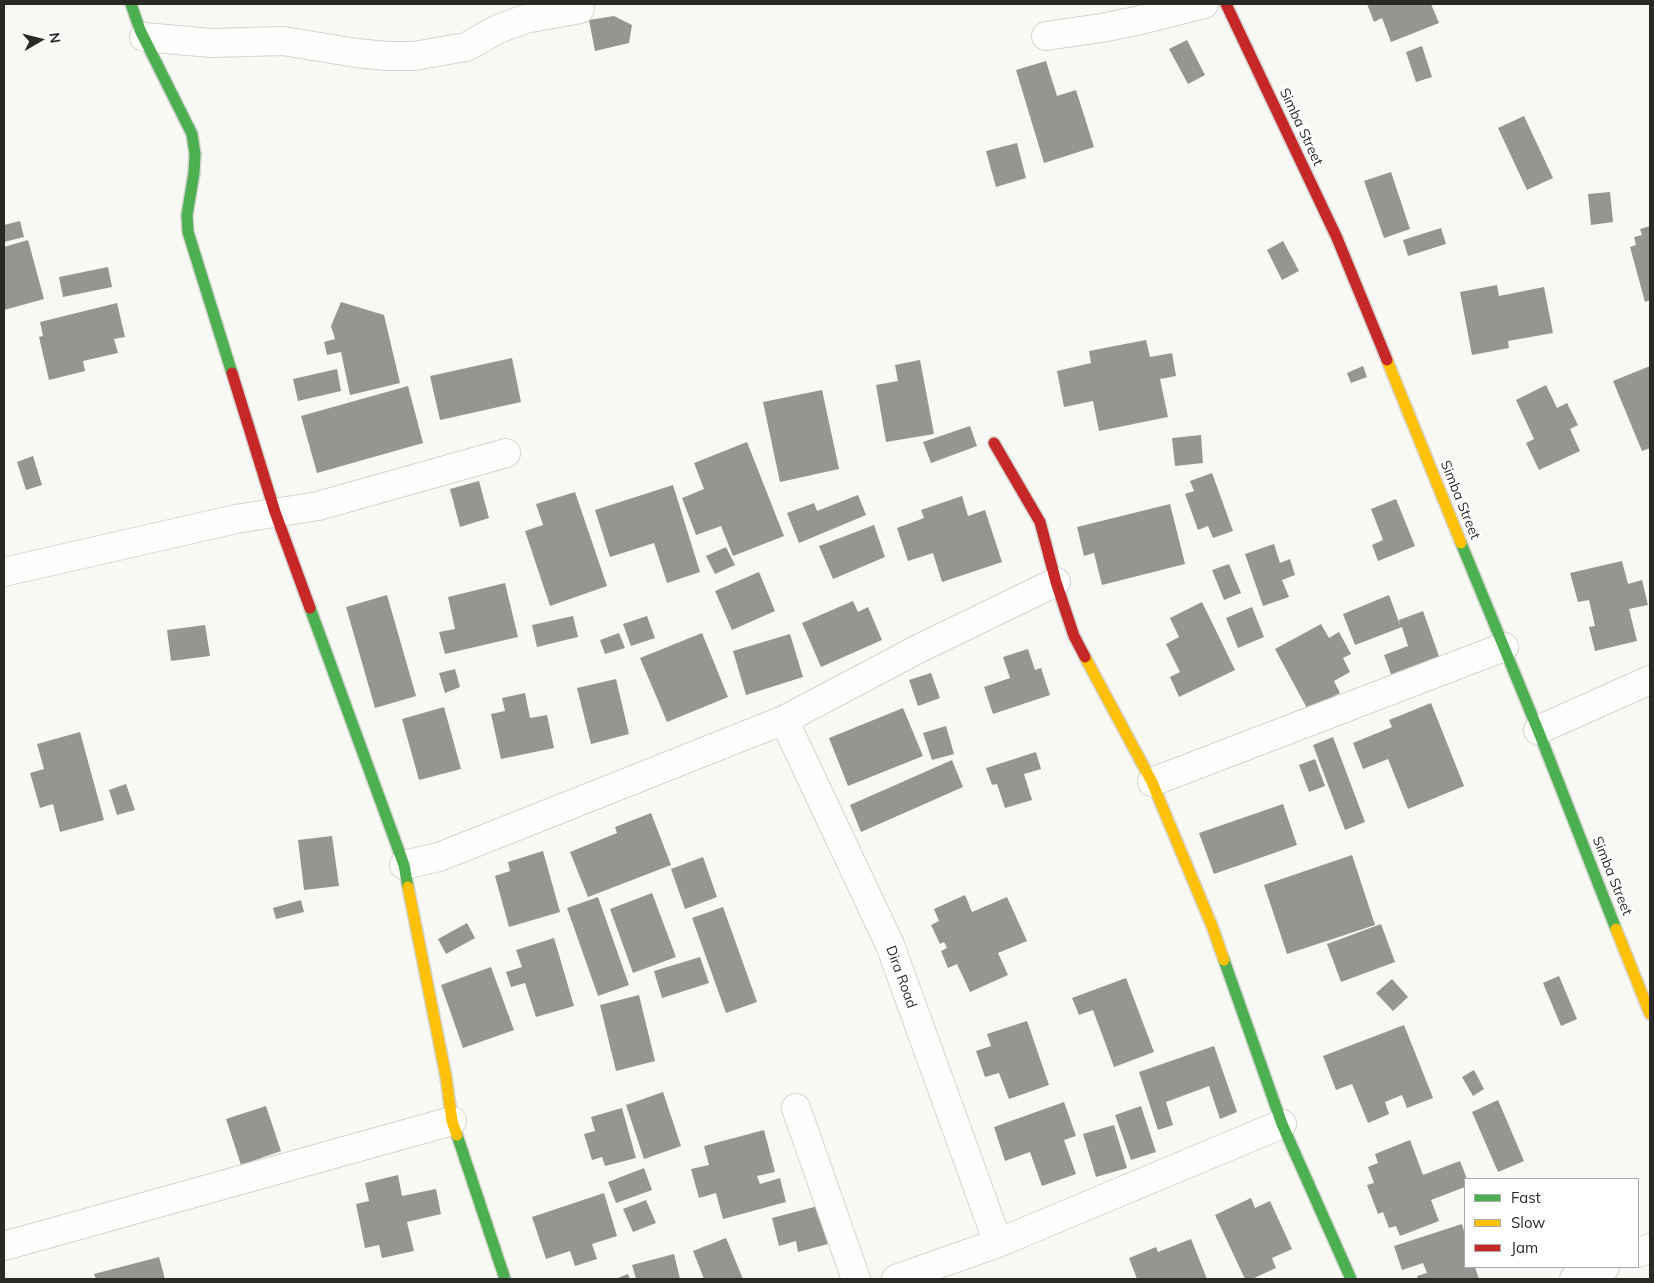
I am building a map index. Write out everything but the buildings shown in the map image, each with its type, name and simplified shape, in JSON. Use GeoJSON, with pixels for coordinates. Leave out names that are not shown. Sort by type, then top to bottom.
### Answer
{"type":"FeatureCollection","features":[{"type":"Feature","properties":{"kind":"street"},"geometry":{"type":"LineString","coordinates":[[131,4],[144,37],[192,134],[195,154],[187,215],[188,232],[275,512],[404,865],[446,1077],[452,1120],[505,1279]]}},
{"type":"Feature","properties":{"kind":"street"},"geometry":{"type":"LineString","coordinates":[[1046,36],[1117,25],[1204,4]]}},
{"type":"Feature","properties":{"kind":"street","name":"Simba Street"},"geometry":{"type":"LineString","coordinates":[[1226,4],[1336,238],[1538,730],[1650,1014]]}},
{"type":"Feature","properties":{"kind":"street"},"geometry":{"type":"LineString","coordinates":[[144,37],[210,43],[283,40],[356,53],[414,56],[466,47],[498,29],[525,19],[580,9]]}},
{"type":"Feature","properties":{"kind":"street"},"geometry":{"type":"LineString","coordinates":[[994,443],[1040,522],[1056,582],[1074,636],[1152,782],[1212,926],[1282,1124],[1351,1279]]}},
{"type":"Feature","properties":{"kind":"street"},"geometry":{"type":"LineString","coordinates":[[4,572],[275,512],[318,506],[506,452]]}},
{"type":"Feature","properties":{"kind":"street"},"geometry":{"type":"LineString","coordinates":[[404,865],[439,857],[784,720],[918,649],[1056,582]]}},
{"type":"Feature","properties":{"kind":"street"},"geometry":{"type":"LineString","coordinates":[[1152,782],[1504,647]]}},
{"type":"Feature","properties":{"kind":"street"},"geometry":{"type":"LineString","coordinates":[[1538,730],[1650,680]]}},
{"type":"Feature","properties":{"kind":"street","name":"Dira Road"},"geometry":{"type":"LineString","coordinates":[[784,720],[890,945],[998,1243]]}},
{"type":"Feature","properties":{"kind":"street"},"geometry":{"type":"LineString","coordinates":[[796,1108],[856,1279]]}},
{"type":"Feature","properties":{"kind":"street"},"geometry":{"type":"LineString","coordinates":[[4,1246],[452,1120]]}},
{"type":"Feature","properties":{"kind":"street"},"geometry":{"type":"LineString","coordinates":[[896,1279],[998,1243],[1282,1124]]}},
{"type":"Feature","properties":{"kind":"street"},"geometry":{"type":"LineString","coordinates":[[1574,1279],[1602,1268]]}},
{"type":"Feature","properties":{"kind":"traffic: fast"},"geometry":{"type":"LineString","coordinates":[[131,4],[140,30],[192,134],[195,154],[187,215],[188,232],[232,373]]}},
{"type":"Feature","properties":{"kind":"traffic: fast"},"geometry":{"type":"LineString","coordinates":[[1461,543],[1538,730],[1616,929]]}},
{"type":"Feature","properties":{"kind":"traffic: fast"},"geometry":{"type":"LineString","coordinates":[[310,608],[404,865],[408,887]]}},
{"type":"Feature","properties":{"kind":"traffic: fast"},"geometry":{"type":"LineString","coordinates":[[1224,960],[1282,1124],[1351,1279]]}},
{"type":"Feature","properties":{"kind":"traffic: fast"},"geometry":{"type":"LineString","coordinates":[[457,1135],[505,1279]]}},
{"type":"Feature","properties":{"kind":"traffic: slow"},"geometry":{"type":"LineString","coordinates":[[1387,360],[1461,543]]}},
{"type":"Feature","properties":{"kind":"traffic: slow"},"geometry":{"type":"LineString","coordinates":[[1085,657],[1152,782],[1212,926],[1224,960]]}},
{"type":"Feature","properties":{"kind":"traffic: slow"},"geometry":{"type":"LineString","coordinates":[[408,887],[446,1077],[452,1121],[457,1135]]}},
{"type":"Feature","properties":{"kind":"traffic: slow"},"geometry":{"type":"LineString","coordinates":[[1616,929],[1650,1014]]}},
{"type":"Feature","properties":{"kind":"traffic: jam"},"geometry":{"type":"LineString","coordinates":[[1226,4],[1337,238],[1387,360]]}},
{"type":"Feature","properties":{"kind":"traffic: jam"},"geometry":{"type":"LineString","coordinates":[[232,373],[275,512],[310,608]]}},
{"type":"Feature","properties":{"kind":"traffic: jam"},"geometry":{"type":"LineString","coordinates":[[994,443],[1040,522],[1056,582],[1074,636],[1085,657]]}}]}
